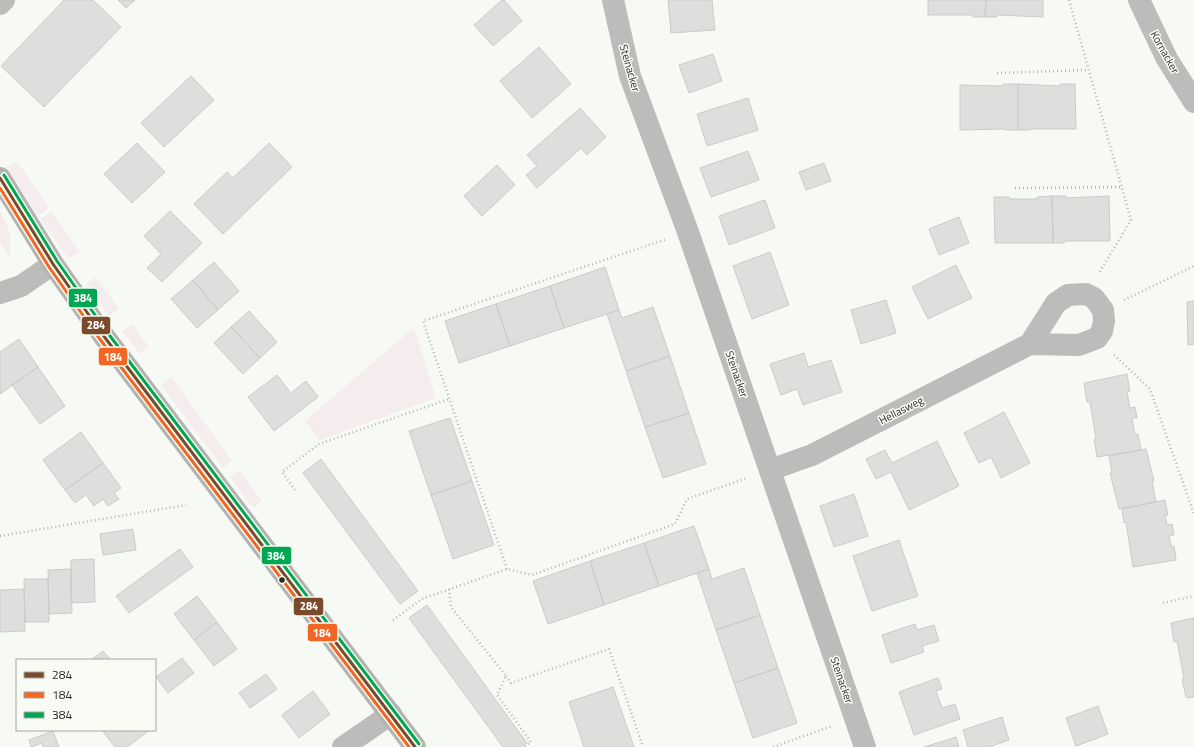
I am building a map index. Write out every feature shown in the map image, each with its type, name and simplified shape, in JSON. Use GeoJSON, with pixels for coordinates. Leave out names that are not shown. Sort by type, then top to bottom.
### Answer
{"type":"FeatureCollection","features":[{"type":"Feature","properties":{"kind":"main road"},"geometry":{"type":"LineString","coordinates":[[0,178],[53,264],[103,335],[415,747]]}},
{"type":"Feature","properties":{"kind":"street"},"geometry":{"type":"LineString","coordinates":[[0,4],[4,0]]}},
{"type":"Feature","properties":{"kind":"street","name":"Steinacker"},"geometry":{"type":"LineString","coordinates":[[613,0],[630,76],[688,232],[865,747]]}},
{"type":"Feature","properties":{"kind":"street","name":"Kornacker"},"geometry":{"type":"LineString","coordinates":[[1140,0],[1167,59],[1194,102]]}},
{"type":"Feature","properties":{"kind":"street"},"geometry":{"type":"LineString","coordinates":[[0,293],[21,286],[53,264]]}},
{"type":"Feature","properties":{"kind":"street"},"geometry":{"type":"LineString","coordinates":[[1030,344],[1056,303],[1068,295],[1086,294],[1094,298],[1103,310],[1103,326],[1097,338]]}},
{"type":"Feature","properties":{"kind":"street","name":"Hellasweg"},"geometry":{"type":"LineString","coordinates":[[770,470],[812,455],[1030,344],[1079,345],[1097,338]]}},
{"type":"Feature","properties":{"kind":"street"},"geometry":{"type":"LineString","coordinates":[[343,747],[391,714]]}},
{"type":"Feature","properties":{"kind":"path"},"geometry":{"type":"LineString","coordinates":[[1069,0],[1131,220],[1086,294]]}},
{"type":"Feature","properties":{"kind":"path"},"geometry":{"type":"LineString","coordinates":[[997,73],[1089,70]]}},
{"type":"Feature","properties":{"kind":"path"},"geometry":{"type":"LineString","coordinates":[[1015,188],[1122,187]]}},
{"type":"Feature","properties":{"kind":"path"},"geometry":{"type":"LineString","coordinates":[[507,569],[423,321],[688,232]]}},
{"type":"Feature","properties":{"kind":"path"},"geometry":{"type":"LineString","coordinates":[[1103,310],[1194,266]]}},
{"type":"Feature","properties":{"kind":"path"},"geometry":{"type":"LineString","coordinates":[[1097,338],[1150,390],[1194,514]]}},
{"type":"Feature","properties":{"kind":"path"},"geometry":{"type":"LineString","coordinates":[[295,490],[282,472],[319,444],[449,399]]}},
{"type":"Feature","properties":{"kind":"path"},"geometry":{"type":"LineString","coordinates":[[393,620],[422,599],[507,569],[532,576],[675,524],[687,499],[770,470]]}},
{"type":"Feature","properties":{"kind":"path"},"geometry":{"type":"LineString","coordinates":[[0,536],[186,504]]}},
{"type":"Feature","properties":{"kind":"path"},"geometry":{"type":"LineString","coordinates":[[449,589],[452,607],[511,683],[609,649],[643,747]]}},
{"type":"Feature","properties":{"kind":"path"},"geometry":{"type":"LineString","coordinates":[[1164,603],[1194,596]]}},
{"type":"Feature","properties":{"kind":"path"},"geometry":{"type":"LineString","coordinates":[[506,676],[497,695],[531,742],[524,747]]}},
{"type":"Feature","properties":{"kind":"path"},"geometry":{"type":"LineString","coordinates":[[773,747],[855,718]]}},
{"type":"Feature","properties":{"kind":"shaded area"},"geometry":{"type":"Polygon","coordinates":[[[17,161],[49,208],[38,216],[6,167],[17,161]]]}},
{"type":"Feature","properties":{"kind":"shaded area"},"geometry":{"type":"Polygon","coordinates":[[[0,211],[6,222],[9,234],[11,246],[9,258],[0,243],[0,211]]]}},
{"type":"Feature","properties":{"kind":"shaded area"},"geometry":{"type":"Polygon","coordinates":[[[51,211],[80,252],[68,258],[40,219],[51,211]]]}},
{"type":"Feature","properties":{"kind":"shaded area"},"geometry":{"type":"Polygon","coordinates":[[[96,277],[119,309],[109,316],[86,284],[96,277]]]}},
{"type":"Feature","properties":{"kind":"shaded area"},"geometry":{"type":"Polygon","coordinates":[[[132,324],[149,347],[140,354],[122,331],[132,324]]]}},
{"type":"Feature","properties":{"kind":"shaded area"},"geometry":{"type":"Polygon","coordinates":[[[414,327],[436,398],[320,440],[305,421],[414,327]]]}},
{"type":"Feature","properties":{"kind":"shaded area"},"geometry":{"type":"Polygon","coordinates":[[[171,377],[232,460],[223,468],[161,385],[171,377]]]}},
{"type":"Feature","properties":{"kind":"shaded area"},"geometry":{"type":"Polygon","coordinates":[[[239,470],[262,501],[253,508],[230,477],[239,470]]]}},
{"type":"Feature","properties":{"kind":"building"},"geometry":{"type":"Polygon","coordinates":[[[64,0],[93,0],[121,27],[44,107],[1,66],[64,0]]]}},
{"type":"Feature","properties":{"kind":"building"},"geometry":{"type":"Polygon","coordinates":[[[118,0],[135,0],[126,8],[118,0]]]}},
{"type":"Feature","properties":{"kind":"building"},"geometry":{"type":"Polygon","coordinates":[[[502,0],[504,0],[522,21],[493,46],[474,25],[502,0]]]}},
{"type":"Feature","properties":{"kind":"building"},"geometry":{"type":"Polygon","coordinates":[[[668,0],[712,0],[715,30],[671,33],[668,0]]]}},
{"type":"Feature","properties":{"kind":"building"},"geometry":{"type":"Polygon","coordinates":[[[928,0],[986,0],[985,17],[973,17],[972,15],[928,15],[928,0]]]}},
{"type":"Feature","properties":{"kind":"building"},"geometry":{"type":"Polygon","coordinates":[[[986,0],[1043,0],[1043,17],[997,15],[997,17],[985,17],[986,0]]]}},
{"type":"Feature","properties":{"kind":"building"},"geometry":{"type":"Polygon","coordinates":[[[539,47],[571,84],[532,118],[500,81],[539,47]]]}},
{"type":"Feature","properties":{"kind":"building"},"geometry":{"type":"Polygon","coordinates":[[[713,54],[722,81],[689,93],[679,65],[713,54]]]}},
{"type":"Feature","properties":{"kind":"building"},"geometry":{"type":"Polygon","coordinates":[[[191,76],[214,100],[164,147],[141,123],[191,76]]]}},
{"type":"Feature","properties":{"kind":"building"},"geometry":{"type":"Polygon","coordinates":[[[1003,84],[1018,84],[1018,130],[960,130],[960,85],[1003,86],[1003,84]]]}},
{"type":"Feature","properties":{"kind":"building"},"geometry":{"type":"Polygon","coordinates":[[[1018,84],[1060,86],[1060,84],[1075,84],[1076,129],[1018,130],[1018,84]]]}},
{"type":"Feature","properties":{"kind":"building"},"geometry":{"type":"Polygon","coordinates":[[[748,98],[758,130],[707,146],[697,114],[748,98]]]}},
{"type":"Feature","properties":{"kind":"building"},"geometry":{"type":"Polygon","coordinates":[[[580,108],[606,137],[587,155],[581,148],[537,188],[526,175],[537,166],[527,155],[580,108]]]}},
{"type":"Feature","properties":{"kind":"building"},"geometry":{"type":"Polygon","coordinates":[[[137,143],[165,172],[132,203],[104,174],[137,143]]]}},
{"type":"Feature","properties":{"kind":"building"},"geometry":{"type":"Polygon","coordinates":[[[269,143],[292,167],[223,234],[194,204],[227,172],[233,178],[269,143]]]}},
{"type":"Feature","properties":{"kind":"building"},"geometry":{"type":"Polygon","coordinates":[[[748,151],[759,180],[711,197],[700,168],[748,151]]]}},
{"type":"Feature","properties":{"kind":"building"},"geometry":{"type":"Polygon","coordinates":[[[824,163],[831,181],[806,190],[799,172],[824,163]]]}},
{"type":"Feature","properties":{"kind":"building"},"geometry":{"type":"Polygon","coordinates":[[[497,165],[515,185],[482,216],[464,196],[497,165]]]}},
{"type":"Feature","properties":{"kind":"building"},"geometry":{"type":"Polygon","coordinates":[[[1052,196],[1066,196],[1066,198],[1109,196],[1110,241],[1065,241],[1064,243],[1053,243],[1052,196]]]}},
{"type":"Feature","properties":{"kind":"building"},"geometry":{"type":"Polygon","coordinates":[[[1052,196],[1053,243],[995,243],[994,197],[1009,197],[1009,199],[1037,199],[1037,197],[1052,196]]]}},
{"type":"Feature","properties":{"kind":"building"},"geometry":{"type":"Polygon","coordinates":[[[765,200],[775,228],[729,245],[719,216],[765,200]]]}},
{"type":"Feature","properties":{"kind":"building"},"geometry":{"type":"Polygon","coordinates":[[[170,211],[202,243],[162,282],[147,268],[161,254],[144,236],[170,211]]]}},
{"type":"Feature","properties":{"kind":"building"},"geometry":{"type":"Polygon","coordinates":[[[959,217],[969,243],[939,255],[929,229],[959,217]]]}},
{"type":"Feature","properties":{"kind":"building"},"geometry":{"type":"Polygon","coordinates":[[[770,252],[789,305],[752,319],[733,266],[770,252]]]}},
{"type":"Feature","properties":{"kind":"building"},"geometry":{"type":"Polygon","coordinates":[[[214,262],[239,291],[218,310],[193,280],[214,262]]]}},
{"type":"Feature","properties":{"kind":"building"},"geometry":{"type":"Polygon","coordinates":[[[956,265],[972,298],[928,319],[912,287],[956,265]]]}},
{"type":"Feature","properties":{"kind":"building"},"geometry":{"type":"Polygon","coordinates":[[[605,267],[619,310],[564,328],[550,286],[605,267]]]}},
{"type":"Feature","properties":{"kind":"building"},"geometry":{"type":"Polygon","coordinates":[[[193,280],[218,310],[197,328],[171,299],[193,280]]]}},
{"type":"Feature","properties":{"kind":"building"},"geometry":{"type":"Polygon","coordinates":[[[550,286],[564,328],[510,346],[496,304],[550,286]]]}},
{"type":"Feature","properties":{"kind":"building"},"geometry":{"type":"Polygon","coordinates":[[[886,300],[896,333],[861,344],[851,310],[886,300]]]}},
{"type":"Feature","properties":{"kind":"building"},"geometry":{"type":"Polygon","coordinates":[[[1194,301],[1194,344],[1188,345],[1187,302],[1194,301]]]}},
{"type":"Feature","properties":{"kind":"building"},"geometry":{"type":"Polygon","coordinates":[[[496,304],[510,346],[459,363],[445,321],[496,304]]]}},
{"type":"Feature","properties":{"kind":"building"},"geometry":{"type":"Polygon","coordinates":[[[653,307],[670,356],[626,371],[607,314],[619,310],[622,318],[653,307]]]}},
{"type":"Feature","properties":{"kind":"building"},"geometry":{"type":"Polygon","coordinates":[[[249,311],[277,342],[260,358],[231,327],[249,311]]]}},
{"type":"Feature","properties":{"kind":"building"},"geometry":{"type":"Polygon","coordinates":[[[231,327],[260,358],[243,374],[214,343],[231,327]]]}},
{"type":"Feature","properties":{"kind":"building"},"geometry":{"type":"Polygon","coordinates":[[[19,339],[38,367],[0,394],[0,352],[19,339]]]}},
{"type":"Feature","properties":{"kind":"building"},"geometry":{"type":"Polygon","coordinates":[[[804,353],[808,367],[831,360],[842,392],[803,405],[797,389],[781,395],[770,364],[804,353]]]}},
{"type":"Feature","properties":{"kind":"building"},"geometry":{"type":"Polygon","coordinates":[[[670,356],[689,413],[645,427],[626,371],[670,356]]]}},
{"type":"Feature","properties":{"kind":"building"},"geometry":{"type":"Polygon","coordinates":[[[38,367],[65,406],[40,424],[12,385],[38,367]]]}},
{"type":"Feature","properties":{"kind":"building"},"geometry":{"type":"Polygon","coordinates":[[[1127,374],[1130,391],[1127,392],[1130,408],[1135,407],[1137,418],[1132,418],[1135,435],[1138,434],[1141,450],[1097,457],[1094,439],[1096,438],[1090,402],[1087,402],[1084,383],[1127,374]]]}},
{"type":"Feature","properties":{"kind":"building"},"geometry":{"type":"Polygon","coordinates":[[[277,375],[291,393],[306,381],[318,397],[274,431],[248,397],[277,375]]]}},
{"type":"Feature","properties":{"kind":"building"},"geometry":{"type":"Polygon","coordinates":[[[1004,412],[1030,463],[1001,478],[991,457],[979,463],[964,433],[1004,412]]]}},
{"type":"Feature","properties":{"kind":"building"},"geometry":{"type":"Polygon","coordinates":[[[689,413],[706,464],[663,478],[645,427],[689,413]]]}},
{"type":"Feature","properties":{"kind":"building"},"geometry":{"type":"Polygon","coordinates":[[[450,418],[472,481],[431,495],[409,431],[450,418]]]}},
{"type":"Feature","properties":{"kind":"building"},"geometry":{"type":"Polygon","coordinates":[[[81,432],[103,463],[65,490],[43,460],[81,432]]]}},
{"type":"Feature","properties":{"kind":"building"},"geometry":{"type":"Polygon","coordinates":[[[937,441],[959,486],[909,510],[891,472],[876,479],[866,459],[885,450],[892,463],[937,441]]]}},
{"type":"Feature","properties":{"kind":"building"},"geometry":{"type":"Polygon","coordinates":[[[1146,449],[1154,481],[1152,481],[1156,502],[1119,509],[1110,473],[1112,473],[1109,456],[1146,449]]]}},
{"type":"Feature","properties":{"kind":"building"},"geometry":{"type":"Polygon","coordinates":[[[321,459],[418,591],[400,604],[303,473],[321,459]]]}},
{"type":"Feature","properties":{"kind":"building"},"geometry":{"type":"Polygon","coordinates":[[[103,463],[121,488],[114,493],[119,499],[108,506],[103,499],[94,506],[86,495],[75,503],[65,490],[103,463]]]}},
{"type":"Feature","properties":{"kind":"building"},"geometry":{"type":"Polygon","coordinates":[[[472,481],[494,545],[453,559],[431,495],[472,481]]]}},
{"type":"Feature","properties":{"kind":"building"},"geometry":{"type":"Polygon","coordinates":[[[854,494],[868,536],[834,547],[820,506],[854,494]]]}},
{"type":"Feature","properties":{"kind":"building"},"geometry":{"type":"Polygon","coordinates":[[[1165,500],[1168,515],[1165,515],[1167,525],[1172,524],[1174,535],[1169,536],[1171,546],[1174,546],[1176,560],[1133,567],[1126,522],[1124,523],[1122,509],[1165,500]]]}},
{"type":"Feature","properties":{"kind":"building"},"geometry":{"type":"Polygon","coordinates":[[[694,526],[709,569],[659,586],[644,543],[694,526]]]}},
{"type":"Feature","properties":{"kind":"building"},"geometry":{"type":"Polygon","coordinates":[[[133,529],[136,550],[103,555],[100,534],[133,529]]]}},
{"type":"Feature","properties":{"kind":"building"},"geometry":{"type":"Polygon","coordinates":[[[899,540],[918,596],[872,611],[853,556],[899,540]]]}},
{"type":"Feature","properties":{"kind":"building"},"geometry":{"type":"Polygon","coordinates":[[[644,543],[659,586],[604,605],[590,561],[644,543]]]}},
{"type":"Feature","properties":{"kind":"building"},"geometry":{"type":"Polygon","coordinates":[[[180,549],[193,567],[129,613],[116,596],[180,549]]]}},
{"type":"Feature","properties":{"kind":"building"},"geometry":{"type":"Polygon","coordinates":[[[94,559],[95,602],[71,603],[71,560],[94,559]]]}},
{"type":"Feature","properties":{"kind":"building"},"geometry":{"type":"Polygon","coordinates":[[[590,561],[604,605],[548,624],[533,581],[590,561]]]}},
{"type":"Feature","properties":{"kind":"building"},"geometry":{"type":"Polygon","coordinates":[[[744,568],[760,615],[716,630],[697,573],[709,569],[712,579],[744,568]]]}},
{"type":"Feature","properties":{"kind":"building"},"geometry":{"type":"Polygon","coordinates":[[[71,569],[72,613],[49,614],[48,570],[71,569]]]}},
{"type":"Feature","properties":{"kind":"building"},"geometry":{"type":"Polygon","coordinates":[[[24,579],[48,579],[49,622],[25,622],[24,579]]]}},
{"type":"Feature","properties":{"kind":"building"},"geometry":{"type":"Polygon","coordinates":[[[24,589],[25,631],[0,632],[0,590],[24,589]]]}},
{"type":"Feature","properties":{"kind":"building"},"geometry":{"type":"Polygon","coordinates":[[[197,596],[217,622],[194,640],[174,614],[197,596]]]}},
{"type":"Feature","properties":{"kind":"building"},"geometry":{"type":"Polygon","coordinates":[[[427,605],[527,743],[521,747],[503,747],[409,618],[427,605]]]}},
{"type":"Feature","properties":{"kind":"building"},"geometry":{"type":"Polygon","coordinates":[[[760,615],[778,668],[734,683],[716,630],[760,615]]]}},
{"type":"Feature","properties":{"kind":"building"},"geometry":{"type":"Polygon","coordinates":[[[1194,618],[1194,697],[1188,698],[1186,697],[1182,679],[1184,678],[1177,641],[1174,642],[1171,623],[1194,618]]]}},
{"type":"Feature","properties":{"kind":"building"},"geometry":{"type":"Polygon","coordinates":[[[217,622],[237,649],[214,666],[194,640],[217,622]]]}},
{"type":"Feature","properties":{"kind":"building"},"geometry":{"type":"Polygon","coordinates":[[[915,624],[917,630],[934,625],[939,641],[922,646],[924,652],[891,663],[882,635],[915,624]]]}},
{"type":"Feature","properties":{"kind":"building"},"geometry":{"type":"Polygon","coordinates":[[[103,651],[110,659],[92,659],[103,651]]]}},
{"type":"Feature","properties":{"kind":"building"},"geometry":{"type":"Polygon","coordinates":[[[182,658],[194,673],[168,693],[156,677],[182,658]]]}},
{"type":"Feature","properties":{"kind":"building"},"geometry":{"type":"Polygon","coordinates":[[[778,668],[797,723],[753,738],[734,683],[778,668]]]}},
{"type":"Feature","properties":{"kind":"building"},"geometry":{"type":"Polygon","coordinates":[[[266,674],[277,689],[250,708],[239,693],[266,674]]]}},
{"type":"Feature","properties":{"kind":"building"},"geometry":{"type":"Polygon","coordinates":[[[938,678],[942,689],[936,691],[942,708],[955,704],[960,719],[914,735],[899,692],[938,678]]]}},
{"type":"Feature","properties":{"kind":"building"},"geometry":{"type":"Polygon","coordinates":[[[613,687],[634,747],[584,747],[569,702],[613,687]]]}},
{"type":"Feature","properties":{"kind":"building"},"geometry":{"type":"Polygon","coordinates":[[[313,691],[330,714],[299,738],[282,715],[313,691]]]}},
{"type":"Feature","properties":{"kind":"building"},"geometry":{"type":"Polygon","coordinates":[[[1098,706],[1108,734],[1076,746],[1066,718],[1098,706]]]}},
{"type":"Feature","properties":{"kind":"building"},"geometry":{"type":"Polygon","coordinates":[[[1002,717],[1009,740],[989,747],[968,747],[963,730],[1002,717]]]}},
{"type":"Feature","properties":{"kind":"building"},"geometry":{"type":"Polygon","coordinates":[[[53,731],[59,747],[43,747],[42,743],[31,747],[29,740],[53,731]]]}},
{"type":"Feature","properties":{"kind":"building"},"geometry":{"type":"Polygon","coordinates":[[[103,731],[149,731],[127,747],[115,747],[103,731]]]}},
{"type":"Feature","properties":{"kind":"building"},"geometry":{"type":"Polygon","coordinates":[[[956,737],[959,747],[924,747],[956,737]]]}},
{"type":"Feature","properties":{"kind":"transit line","name":"384"},"geometry":{"type":"LineString","coordinates":[[4,175],[57,261],[107,332],[419,744]]}},
{"type":"Feature","properties":{"kind":"transit line","name":"284"},"geometry":{"type":"LineString","coordinates":[[0,178],[53,264],[103,335],[415,747]]}},
{"type":"Feature","properties":{"kind":"transit line","name":"184"},"geometry":{"type":"LineString","coordinates":[[0,188],[49,267],[99,338],[409,747]]}}]}
